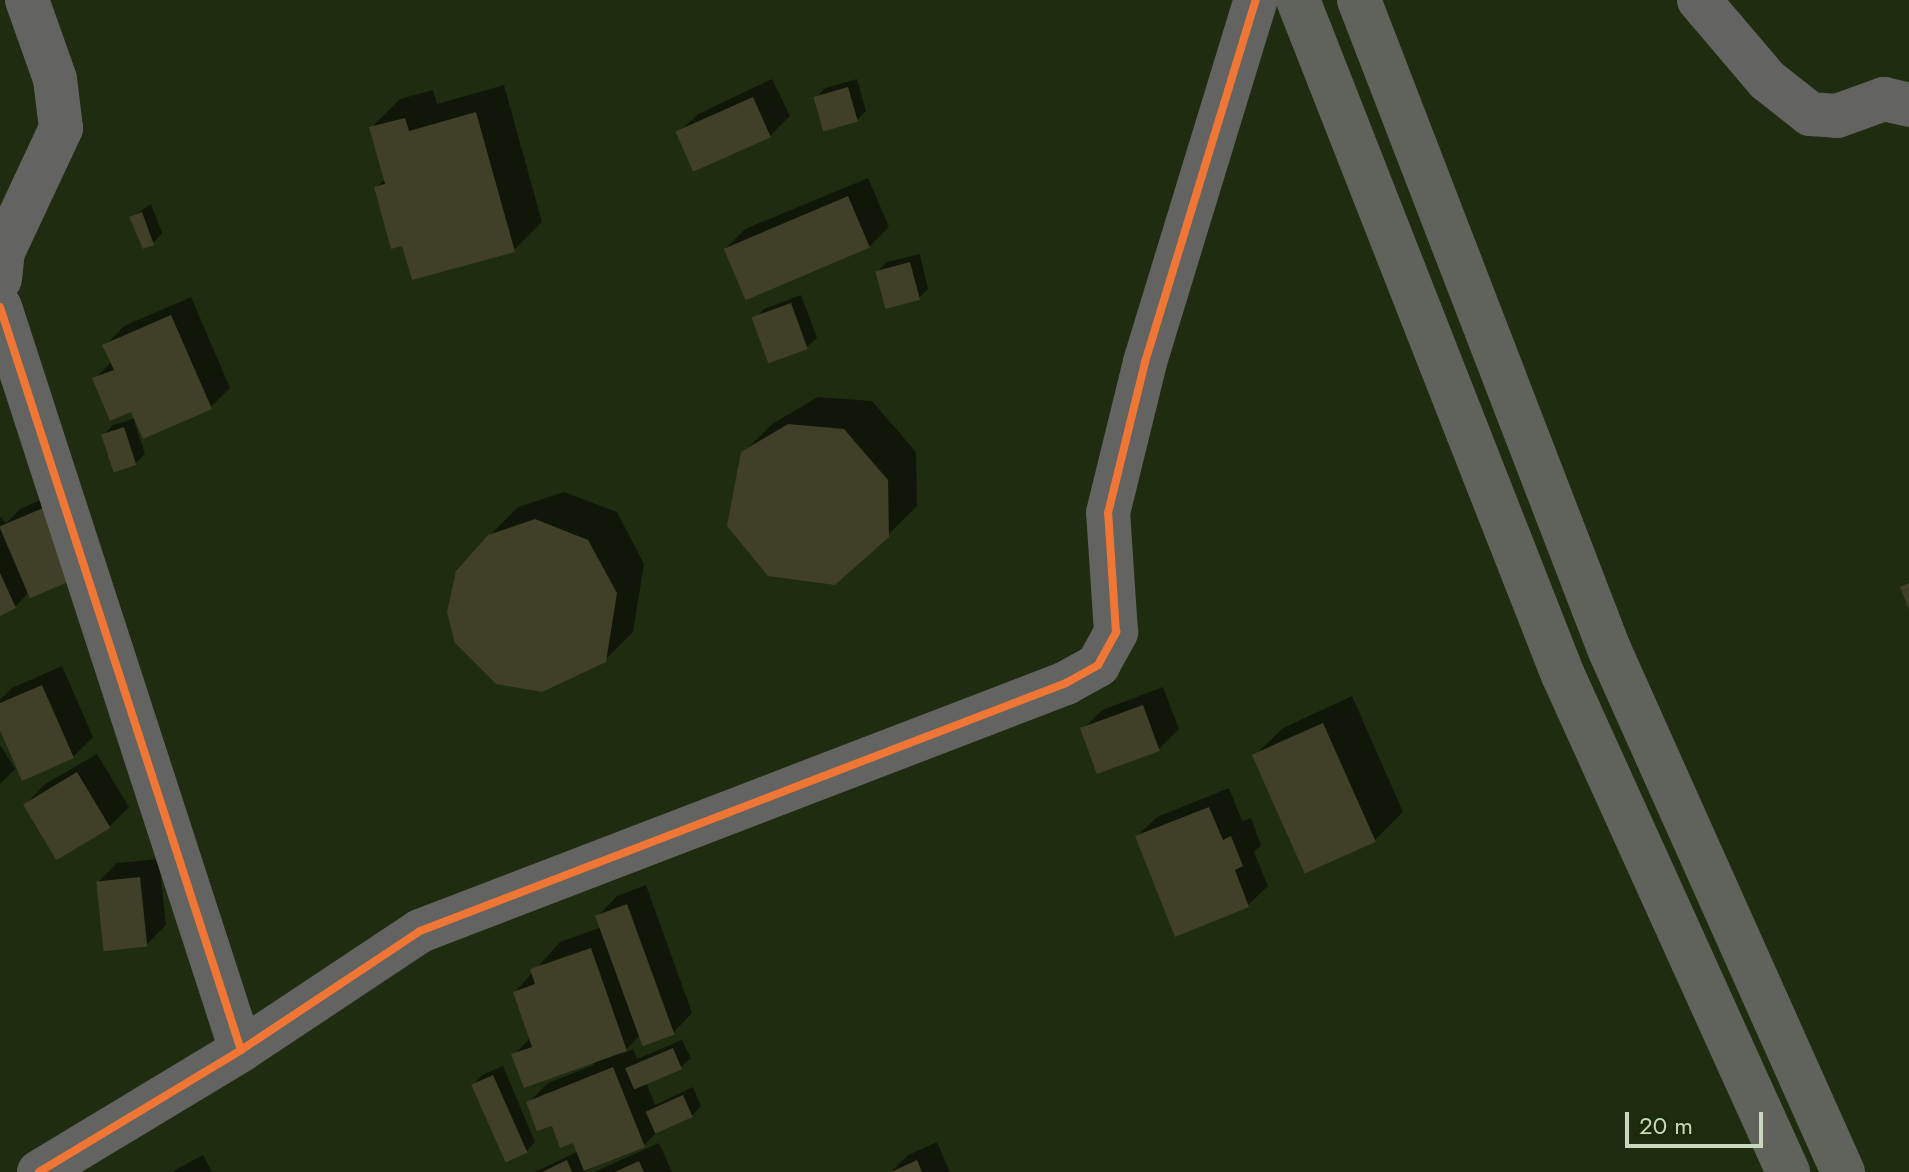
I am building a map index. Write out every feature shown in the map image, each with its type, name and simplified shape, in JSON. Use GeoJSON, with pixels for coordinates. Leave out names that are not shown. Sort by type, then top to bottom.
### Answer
{"type":"FeatureCollection","features":[{"type":"Feature","properties":{"kind":"main road"},"geometry":{"type":"LineString","coordinates":[[1298,0],[1563,675],[1788,1172]]}},
{"type":"Feature","properties":{"kind":"main road"},"geometry":{"type":"LineString","coordinates":[[1359,0],[1610,651],[1843,1172]]}},
{"type":"Feature","properties":{"kind":"street"},"geometry":{"type":"LineString","coordinates":[[0,279],[3,252],[61,128],[55,79],[27,0]]}},
{"type":"Feature","properties":{"kind":"street"},"geometry":{"type":"LineString","coordinates":[[39,1172],[241,1050],[420,931],[1066,683],[1098,665],[1116,632],[1108,513],[1145,362],[1256,0]]}},
{"type":"Feature","properties":{"kind":"street"},"geometry":{"type":"LineString","coordinates":[[1699,0],[1767,80],[1810,114],[1837,116],[1884,99],[1909,105]]}},
{"type":"Feature","properties":{"kind":"street"},"geometry":{"type":"LineString","coordinates":[[0,307],[241,1050]]}},
{"type":"Feature","properties":{"kind":"building"},"geometry":{"type":"Polygon","coordinates":[[[848,87],[858,122],[823,132],[813,97],[848,87]]]}},
{"type":"Feature","properties":{"kind":"building"},"geometry":{"type":"Polygon","coordinates":[[[753,97],[771,137],[693,172],[675,132],[753,97]]]}},
{"type":"Feature","properties":{"kind":"building"},"geometry":{"type":"Polygon","coordinates":[[[476,112],[515,252],[412,280],[402,246],[391,249],[374,187],[385,184],[369,127],[405,118],[409,131],[476,112]]]}},
{"type":"Feature","properties":{"kind":"building"},"geometry":{"type":"Polygon","coordinates":[[[848,196],[870,248],[746,300],[724,249],[848,196]]]}},
{"type":"Feature","properties":{"kind":"building"},"geometry":{"type":"Polygon","coordinates":[[[142,212],[154,245],[143,249],[129,217],[142,212]]]}},
{"type":"Feature","properties":{"kind":"building"},"geometry":{"type":"Polygon","coordinates":[[[910,262],[920,300],[885,309],[875,271],[910,262]]]}},
{"type":"Feature","properties":{"kind":"building"},"geometry":{"type":"Polygon","coordinates":[[[791,303],[808,349],[768,363],[752,317],[791,303]]]}},
{"type":"Feature","properties":{"kind":"building"},"geometry":{"type":"Polygon","coordinates":[[[171,315],[212,409],[143,439],[131,412],[110,421],[92,378],[114,370],[102,345],[171,315]]]}},
{"type":"Feature","properties":{"kind":"building"},"geometry":{"type":"Polygon","coordinates":[[[788,424],[844,429],[888,480],[889,537],[835,585],[768,576],[727,526],[741,452],[788,424]]]}},
{"type":"Feature","properties":{"kind":"building"},"geometry":{"type":"Polygon","coordinates":[[[124,427],[136,465],[114,472],[101,434],[124,427]]]}},
{"type":"Feature","properties":{"kind":"building"},"geometry":{"type":"Polygon","coordinates":[[[50,505],[80,577],[30,598],[0,526],[50,505]]]}},
{"type":"Feature","properties":{"kind":"building"},"geometry":{"type":"Polygon","coordinates":[[[535,519],[588,540],[617,593],[606,662],[542,692],[496,684],[455,643],[447,612],[456,571],[488,535],[535,519]]]}},
{"type":"Feature","properties":{"kind":"building"},"geometry":{"type":"Polygon","coordinates":[[[0,573],[16,608],[0,616],[0,573]]]}},
{"type":"Feature","properties":{"kind":"building"},"geometry":{"type":"Polygon","coordinates":[[[1909,583],[1909,609],[1900,587],[1909,583]]]}},
{"type":"Feature","properties":{"kind":"building"},"geometry":{"type":"Polygon","coordinates":[[[42,685],[74,758],[22,781],[0,730],[0,703],[42,685]]]}},
{"type":"Feature","properties":{"kind":"building"},"geometry":{"type":"Polygon","coordinates":[[[1143,705],[1160,751],[1097,774],[1080,728],[1143,705]]]}},
{"type":"Feature","properties":{"kind":"building"},"geometry":{"type":"Polygon","coordinates":[[[1323,723],[1376,842],[1305,873],[1252,755],[1323,723]]]}},
{"type":"Feature","properties":{"kind":"building"},"geometry":{"type":"Polygon","coordinates":[[[77,772],[110,828],[56,860],[23,804],[77,772]]]}},
{"type":"Feature","properties":{"kind":"building"},"geometry":{"type":"Polygon","coordinates":[[[1209,807],[1223,840],[1231,836],[1243,866],[1235,870],[1249,907],[1175,937],[1135,836],[1209,807]]]}},
{"type":"Feature","properties":{"kind":"building"},"geometry":{"type":"Polygon","coordinates":[[[140,877],[147,947],[104,951],[96,882],[140,877]]]}},
{"type":"Feature","properties":{"kind":"building"},"geometry":{"type":"Polygon","coordinates":[[[627,904],[675,1035],[643,1046],[595,916],[627,904]]]}},
{"type":"Feature","properties":{"kind":"building"},"geometry":{"type":"Polygon","coordinates":[[[591,948],[627,1051],[524,1088],[511,1054],[532,1047],[513,992],[535,984],[530,969],[591,948]]]}},
{"type":"Feature","properties":{"kind":"building"},"geometry":{"type":"Polygon","coordinates":[[[673,1048],[682,1069],[634,1089],[625,1068],[673,1048]]]}},
{"type":"Feature","properties":{"kind":"building"},"geometry":{"type":"Polygon","coordinates":[[[613,1067],[645,1147],[584,1171],[573,1143],[560,1148],[552,1126],[537,1131],[526,1102],[613,1067]]]}},
{"type":"Feature","properties":{"kind":"building"},"geometry":{"type":"Polygon","coordinates":[[[493,1075],[528,1153],[506,1162],[471,1085],[493,1075]]]}},
{"type":"Feature","properties":{"kind":"building"},"geometry":{"type":"Polygon","coordinates":[[[683,1095],[693,1117],[655,1134],[646,1112],[683,1095]]]}},
{"type":"Feature","properties":{"kind":"building"},"geometry":{"type":"Polygon","coordinates":[[[567,1160],[572,1172],[542,1172],[567,1160]]]}},
{"type":"Feature","properties":{"kind":"building"},"geometry":{"type":"Polygon","coordinates":[[[917,1160],[922,1172],[891,1172],[917,1160]]]}},
{"type":"Feature","properties":{"kind":"building"},"geometry":{"type":"Polygon","coordinates":[[[639,1161],[644,1172],[615,1172],[639,1161]]]}},
{"type":"Feature","properties":{"kind":"cycle path"},"geometry":{"type":"LineString","coordinates":[[39,1172],[241,1050],[420,931],[1066,683],[1098,665],[1116,632],[1108,513],[1145,362],[1256,0]]}},
{"type":"Feature","properties":{"kind":"cycle path"},"geometry":{"type":"LineString","coordinates":[[0,307],[241,1050]]}}]}
